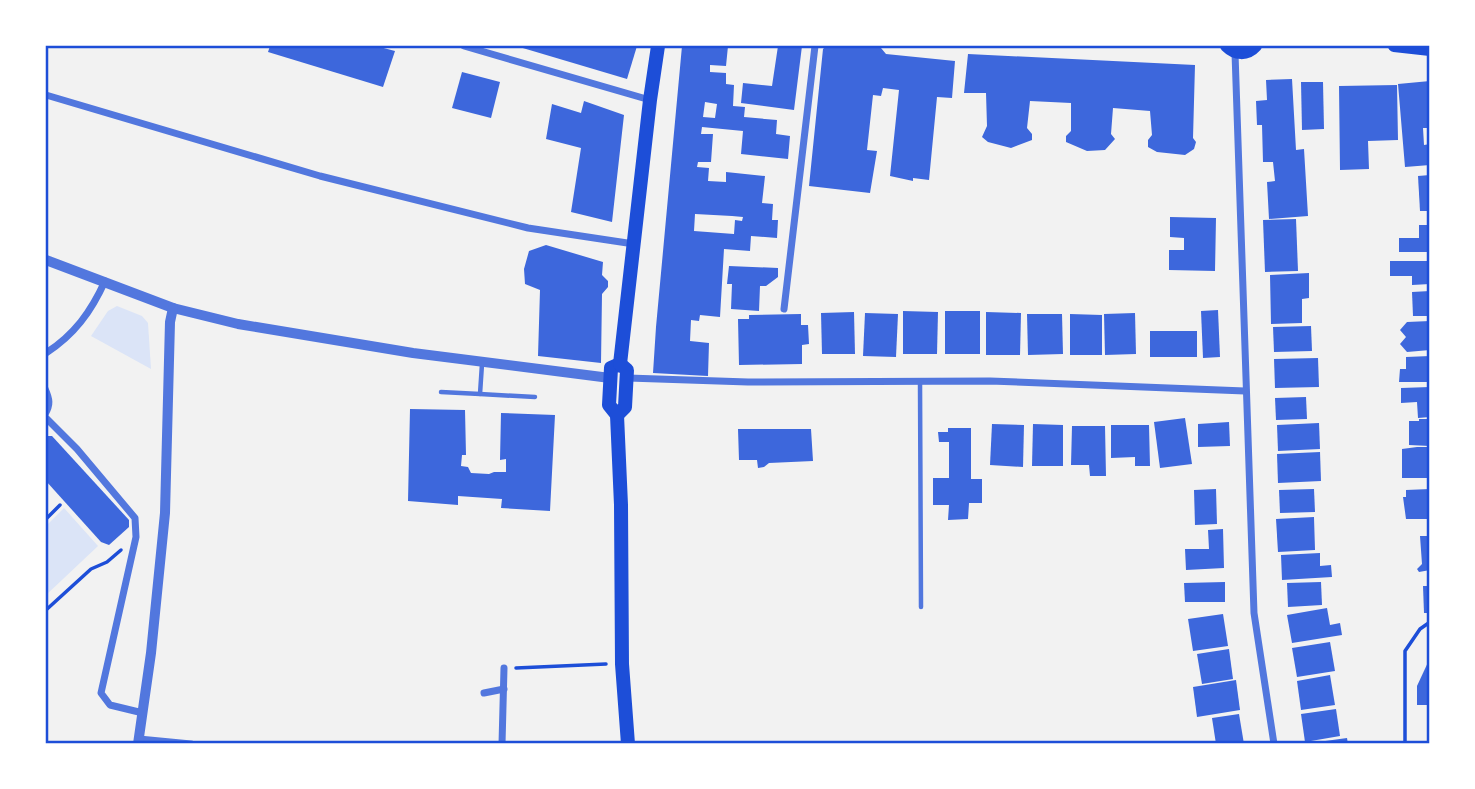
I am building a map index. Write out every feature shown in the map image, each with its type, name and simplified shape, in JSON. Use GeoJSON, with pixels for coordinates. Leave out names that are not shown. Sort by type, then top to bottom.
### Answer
{"type":"FeatureCollection","features":[{"type":"Feature","properties":{"kind":"main road"},"geometry":{"type":"LineString","coordinates":[[620,364],[658,46]]}},
{"type":"Feature","properties":{"kind":"main road"},"geometry":{"type":"LineString","coordinates":[[1231,49],[1249,52],[1256,46]]}},
{"type":"Feature","properties":{"kind":"main road"},"geometry":{"type":"LineString","coordinates":[[1394,46],[1430,50]]}},
{"type":"Feature","properties":{"kind":"main road"},"geometry":{"type":"LineString","coordinates":[[620,364],[611,368],[609,405],[617,415],[622,664],[628,744]]}},
{"type":"Feature","properties":{"kind":"main road"},"geometry":{"type":"LineString","coordinates":[[617,415],[625,407],[628,378],[627,370],[620,364]]}},
{"type":"Feature","properties":{"kind":"street"},"geometry":{"type":"LineString","coordinates":[[464,46],[650,100]]}},
{"type":"Feature","properties":{"kind":"street"},"geometry":{"type":"LineString","coordinates":[[784,309],[814,46]]}},
{"type":"Feature","properties":{"kind":"street"},"geometry":{"type":"LineString","coordinates":[[1231,49],[1254,613],[1274,744]]}},
{"type":"Feature","properties":{"kind":"street"},"geometry":{"type":"LineString","coordinates":[[46,95],[320,176],[528,228],[634,244]]}},
{"type":"Feature","properties":{"kind":"street"},"geometry":{"type":"LineString","coordinates":[[46,260],[173,308],[238,324],[482,363],[610,378]]}},
{"type":"Feature","properties":{"kind":"street"},"geometry":{"type":"LineString","coordinates":[[46,353],[61,343],[83,321],[105,281]]}},
{"type":"Feature","properties":{"kind":"street"},"geometry":{"type":"LineString","coordinates":[[173,308],[170,322],[165,513],[139,741],[191,744]]}},
{"type":"Feature","properties":{"kind":"street"},"geometry":{"type":"LineString","coordinates":[[628,378],[919,380],[1245,391]]}},
{"type":"Feature","properties":{"kind":"street"},"geometry":{"type":"LineString","coordinates":[[46,416],[135,518],[136,537],[101,693],[110,705],[143,713]]}},
{"type":"Feature","properties":{"kind":"street"},"geometry":{"type":"LineString","coordinates":[[502,744],[504,668]]}},
{"type":"Feature","properties":{"kind":"street"},"geometry":{"type":"LineString","coordinates":[[484,693],[504,689]]}},
{"type":"Feature","properties":{"kind":"lane"},"geometry":{"type":"LineString","coordinates":[[480,394],[482,363]]}},
{"type":"Feature","properties":{"kind":"lane"},"geometry":{"type":"LineString","coordinates":[[919,380],[921,607]]}},
{"type":"Feature","properties":{"kind":"lane"},"geometry":{"type":"LineString","coordinates":[[46,388],[51,397],[51,407],[46,416]]}},
{"type":"Feature","properties":{"kind":"lane"},"geometry":{"type":"LineString","coordinates":[[441,392],[535,397]]}},
{"type":"Feature","properties":{"kind":"path"},"geometry":{"type":"LineString","coordinates":[[46,519],[60,505]]}},
{"type":"Feature","properties":{"kind":"path"},"geometry":{"type":"LineString","coordinates":[[46,610],[91,569],[107,562],[136,537]]}},
{"type":"Feature","properties":{"kind":"path"},"geometry":{"type":"LineString","coordinates":[[1405,744],[1405,651],[1420,629],[1430,622]]}},
{"type":"Feature","properties":{"kind":"path"},"geometry":{"type":"LineString","coordinates":[[504,668],[622,664]]}},
{"type":"Feature","properties":{"kind":"shaded area"},"geometry":{"type":"Polygon","coordinates":[[[117,306],[142,316],[148,323],[151,369],[91,336],[108,311],[117,306]]]}},
{"type":"Feature","properties":{"kind":"shaded area"},"geometry":{"type":"Polygon","coordinates":[[[64,508],[98,546],[46,595],[46,526],[64,508]]]}},
{"type":"Feature","properties":{"kind":"building"},"geometry":{"type":"Polygon","coordinates":[[[270,46],[376,46],[395,51],[383,87],[268,52],[270,46]]]}},
{"type":"Feature","properties":{"kind":"building"},"geometry":{"type":"Polygon","coordinates":[[[516,46],[637,46],[627,79],[516,46]]]}},
{"type":"Feature","properties":{"kind":"building"},"geometry":{"type":"Polygon","coordinates":[[[682,46],[728,46],[726,66],[710,65],[710,72],[726,73],[726,84],[734,85],[733,106],[745,107],[744,117],[777,120],[776,134],[790,136],[788,159],[741,154],[743,131],[702,127],[701,134],[713,134],[711,162],[698,162],[697,167],[709,168],[708,181],[726,182],[726,172],[765,176],[762,203],[773,204],[772,220],[778,220],[777,238],[751,236],[750,251],[724,249],[720,317],[700,315],[699,321],[691,320],[690,341],[709,343],[708,376],[653,373],[682,46]],[[705,102],[703,117],[715,118],[717,104],[705,102]],[[695,214],[694,231],[734,234],[735,220],[742,221],[743,217],[732,216],[695,214]]]}},
{"type":"Feature","properties":{"kind":"building"},"geometry":{"type":"Polygon","coordinates":[[[778,46],[802,46],[794,110],[741,103],[743,83],[772,86],[778,46]]]}},
{"type":"Feature","properties":{"kind":"building"},"geometry":{"type":"Polygon","coordinates":[[[826,46],[871,46],[881,48],[886,54],[955,61],[952,98],[937,97],[929,180],[913,178],[913,181],[890,176],[899,90],[883,88],[881,96],[873,95],[867,150],[877,151],[870,193],[809,186],[823,49],[826,46]]]}},
{"type":"Feature","properties":{"kind":"building"},"geometry":{"type":"Polygon","coordinates":[[[968,54],[1195,65],[1194,149],[1185,155],[1157,152],[1148,147],[1148,140],[1152,135],[1150,111],[1113,108],[1111,134],[1115,139],[1105,150],[1087,151],[1066,142],[1066,136],[1071,131],[1071,103],[1030,101],[1027,128],[1032,134],[1032,140],[1011,148],[988,142],[982,137],[987,126],[986,93],[964,93],[968,54]]]}},
{"type":"Feature","properties":{"kind":"building"},"geometry":{"type":"Polygon","coordinates":[[[462,72],[500,82],[491,118],[452,108],[462,72]]]}},
{"type":"Feature","properties":{"kind":"building"},"geometry":{"type":"Polygon","coordinates":[[[1292,79],[1296,150],[1304,149],[1308,216],[1269,219],[1267,182],[1275,181],[1273,162],[1263,162],[1262,125],[1257,125],[1256,101],[1267,100],[1266,80],[1292,79]]]}},
{"type":"Feature","properties":{"kind":"building"},"geometry":{"type":"Polygon","coordinates":[[[1430,81],[1430,128],[1423,128],[1424,145],[1430,144],[1430,165],[1405,167],[1398,84],[1430,81]]]}},
{"type":"Feature","properties":{"kind":"building"},"geometry":{"type":"Polygon","coordinates":[[[1301,82],[1323,82],[1324,129],[1302,130],[1301,82]]]}},
{"type":"Feature","properties":{"kind":"building"},"geometry":{"type":"Polygon","coordinates":[[[1397,85],[1398,140],[1368,141],[1369,169],[1340,170],[1339,86],[1397,85]]]}},
{"type":"Feature","properties":{"kind":"building"},"geometry":{"type":"Polygon","coordinates":[[[584,101],[624,115],[612,222],[571,212],[581,148],[546,139],[552,104],[581,113],[584,101]]]}},
{"type":"Feature","properties":{"kind":"building"},"geometry":{"type":"Polygon","coordinates":[[[1430,175],[1430,211],[1420,211],[1418,176],[1430,175]]]}},
{"type":"Feature","properties":{"kind":"building"},"geometry":{"type":"Polygon","coordinates":[[[1170,217],[1216,218],[1215,271],[1169,270],[1169,250],[1184,250],[1184,238],[1170,237],[1170,217]]]}},
{"type":"Feature","properties":{"kind":"building"},"geometry":{"type":"Polygon","coordinates":[[[1296,219],[1298,271],[1265,272],[1263,220],[1296,219]]]}},
{"type":"Feature","properties":{"kind":"building"},"geometry":{"type":"Polygon","coordinates":[[[1419,225],[1430,225],[1430,252],[1399,252],[1399,238],[1419,238],[1419,225]]]}},
{"type":"Feature","properties":{"kind":"building"},"geometry":{"type":"Polygon","coordinates":[[[546,245],[603,262],[602,275],[608,281],[608,287],[602,294],[601,363],[538,356],[540,290],[525,284],[524,269],[529,251],[546,245]]]}},
{"type":"Feature","properties":{"kind":"building"},"geometry":{"type":"Polygon","coordinates":[[[1390,261],[1430,261],[1430,284],[1412,285],[1412,276],[1390,276],[1390,261]]]}},
{"type":"Feature","properties":{"kind":"building"},"geometry":{"type":"Polygon","coordinates":[[[729,266],[778,268],[778,277],[766,286],[760,286],[759,311],[731,309],[732,284],[727,284],[729,266]]]}},
{"type":"Feature","properties":{"kind":"building"},"geometry":{"type":"Polygon","coordinates":[[[1309,273],[1309,298],[1302,299],[1302,323],[1271,324],[1270,275],[1309,273]]]}},
{"type":"Feature","properties":{"kind":"building"},"geometry":{"type":"Polygon","coordinates":[[[1430,291],[1430,316],[1413,316],[1412,292],[1430,291]]]}},
{"type":"Feature","properties":{"kind":"building"},"geometry":{"type":"Polygon","coordinates":[[[1218,310],[1220,357],[1203,358],[1201,311],[1218,310]]]}},
{"type":"Feature","properties":{"kind":"building"},"geometry":{"type":"Polygon","coordinates":[[[903,311],[938,312],[937,354],[903,354],[903,311]]]}},
{"type":"Feature","properties":{"kind":"building"},"geometry":{"type":"Polygon","coordinates":[[[945,311],[980,311],[980,354],[945,354],[945,311]]]}},
{"type":"Feature","properties":{"kind":"building"},"geometry":{"type":"Polygon","coordinates":[[[854,312],[855,354],[822,354],[821,313],[854,312]]]}},
{"type":"Feature","properties":{"kind":"building"},"geometry":{"type":"Polygon","coordinates":[[[986,312],[1021,313],[1020,355],[986,355],[986,312]]]}},
{"type":"Feature","properties":{"kind":"building"},"geometry":{"type":"Polygon","coordinates":[[[865,313],[898,314],[896,357],[863,356],[865,313]]]}},
{"type":"Feature","properties":{"kind":"building"},"geometry":{"type":"Polygon","coordinates":[[[1135,313],[1136,354],[1105,355],[1104,314],[1135,313]]]}},
{"type":"Feature","properties":{"kind":"building"},"geometry":{"type":"Polygon","coordinates":[[[801,314],[801,325],[808,325],[809,344],[802,345],[802,364],[739,365],[738,319],[749,319],[749,315],[801,314]]]}},
{"type":"Feature","properties":{"kind":"building"},"geometry":{"type":"Polygon","coordinates":[[[1027,314],[1062,314],[1063,354],[1028,355],[1027,314]]]}},
{"type":"Feature","properties":{"kind":"building"},"geometry":{"type":"Polygon","coordinates":[[[1070,314],[1102,315],[1102,355],[1070,355],[1070,314]]]}},
{"type":"Feature","properties":{"kind":"building"},"geometry":{"type":"Polygon","coordinates":[[[1430,321],[1430,350],[1407,352],[1400,344],[1406,337],[1400,330],[1407,322],[1430,321]]]}},
{"type":"Feature","properties":{"kind":"building"},"geometry":{"type":"Polygon","coordinates":[[[1311,326],[1312,351],[1274,352],[1273,327],[1311,326]]]}},
{"type":"Feature","properties":{"kind":"building"},"geometry":{"type":"Polygon","coordinates":[[[1150,331],[1197,331],[1197,357],[1150,357],[1150,331]]]}},
{"type":"Feature","properties":{"kind":"building"},"geometry":{"type":"Polygon","coordinates":[[[1430,356],[1430,382],[1399,382],[1400,369],[1406,369],[1406,357],[1430,356]]]}},
{"type":"Feature","properties":{"kind":"building"},"geometry":{"type":"Polygon","coordinates":[[[1318,358],[1319,387],[1275,388],[1274,359],[1318,358]]]}},
{"type":"Feature","properties":{"kind":"building"},"geometry":{"type":"Polygon","coordinates":[[[1430,387],[1430,417],[1418,418],[1417,402],[1401,403],[1401,388],[1430,387]]]}},
{"type":"Feature","properties":{"kind":"building"},"geometry":{"type":"Polygon","coordinates":[[[1306,397],[1307,419],[1276,420],[1275,398],[1306,397]]]}},
{"type":"Feature","properties":{"kind":"building"},"geometry":{"type":"Polygon","coordinates":[[[410,409],[465,410],[466,455],[462,455],[461,466],[468,467],[471,473],[489,474],[506,472],[506,459],[500,460],[501,413],[555,415],[550,511],[501,508],[502,499],[458,496],[458,505],[408,501],[410,409]]]}},
{"type":"Feature","properties":{"kind":"building"},"geometry":{"type":"Polygon","coordinates":[[[1185,418],[1192,464],[1160,468],[1154,422],[1185,418]]]}},
{"type":"Feature","properties":{"kind":"building"},"geometry":{"type":"Polygon","coordinates":[[[1430,419],[1430,446],[1409,445],[1409,421],[1430,419]]]}},
{"type":"Feature","properties":{"kind":"building"},"geometry":{"type":"Polygon","coordinates":[[[1229,422],[1230,446],[1198,447],[1198,424],[1229,422]]]}},
{"type":"Feature","properties":{"kind":"building"},"geometry":{"type":"Polygon","coordinates":[[[1319,423],[1320,449],[1278,451],[1277,425],[1319,423]]]}},
{"type":"Feature","properties":{"kind":"building"},"geometry":{"type":"Polygon","coordinates":[[[992,424],[1024,425],[1023,467],[990,465],[992,424]]]}},
{"type":"Feature","properties":{"kind":"building"},"geometry":{"type":"Polygon","coordinates":[[[1033,424],[1063,425],[1063,466],[1032,466],[1033,424]]]}},
{"type":"Feature","properties":{"kind":"building"},"geometry":{"type":"Polygon","coordinates":[[[1111,425],[1149,425],[1150,466],[1135,466],[1135,457],[1111,458],[1111,425]]]}},
{"type":"Feature","properties":{"kind":"building"},"geometry":{"type":"Polygon","coordinates":[[[1072,426],[1105,426],[1106,476],[1090,476],[1089,465],[1071,465],[1072,426]]]}},
{"type":"Feature","properties":{"kind":"building"},"geometry":{"type":"Polygon","coordinates":[[[948,428],[971,428],[971,479],[982,479],[982,503],[969,503],[968,519],[948,520],[949,505],[933,505],[933,478],[949,478],[949,442],[939,442],[938,432],[948,432],[948,428]]]}},
{"type":"Feature","properties":{"kind":"building"},"geometry":{"type":"Polygon","coordinates":[[[738,429],[811,429],[813,461],[769,463],[758,468],[757,460],[739,460],[738,429]]]}},
{"type":"Feature","properties":{"kind":"building"},"geometry":{"type":"Polygon","coordinates":[[[46,436],[52,436],[129,520],[129,527],[109,545],[101,542],[46,481],[46,436]]]}},
{"type":"Feature","properties":{"kind":"building"},"geometry":{"type":"Polygon","coordinates":[[[1430,447],[1430,478],[1402,478],[1402,449],[1430,447]]]}},
{"type":"Feature","properties":{"kind":"building"},"geometry":{"type":"Polygon","coordinates":[[[1320,452],[1321,481],[1278,483],[1277,454],[1320,452]]]}},
{"type":"Feature","properties":{"kind":"building"},"geometry":{"type":"Polygon","coordinates":[[[1216,489],[1217,524],[1195,525],[1194,490],[1216,489]]]}},
{"type":"Feature","properties":{"kind":"building"},"geometry":{"type":"Polygon","coordinates":[[[1314,489],[1315,512],[1280,513],[1279,490],[1314,489]]]}},
{"type":"Feature","properties":{"kind":"building"},"geometry":{"type":"Polygon","coordinates":[[[1430,489],[1430,519],[1406,519],[1403,497],[1406,497],[1406,490],[1430,489]]]}},
{"type":"Feature","properties":{"kind":"building"},"geometry":{"type":"Polygon","coordinates":[[[1314,517],[1315,550],[1278,552],[1276,519],[1314,517]]]}},
{"type":"Feature","properties":{"kind":"building"},"geometry":{"type":"Polygon","coordinates":[[[1223,529],[1224,568],[1186,570],[1185,549],[1209,549],[1208,530],[1223,529]]]}},
{"type":"Feature","properties":{"kind":"building"},"geometry":{"type":"Polygon","coordinates":[[[1420,536],[1430,536],[1430,570],[1419,572],[1417,569],[1422,564],[1420,536]]]}},
{"type":"Feature","properties":{"kind":"building"},"geometry":{"type":"Polygon","coordinates":[[[1320,553],[1320,566],[1331,565],[1332,577],[1282,580],[1281,555],[1320,553]]]}},
{"type":"Feature","properties":{"kind":"building"},"geometry":{"type":"Polygon","coordinates":[[[1225,582],[1225,602],[1185,602],[1184,583],[1225,582]]]}},
{"type":"Feature","properties":{"kind":"building"},"geometry":{"type":"Polygon","coordinates":[[[1321,582],[1322,605],[1288,607],[1287,583],[1321,582]]]}},
{"type":"Feature","properties":{"kind":"building"},"geometry":{"type":"Polygon","coordinates":[[[1423,586],[1430,586],[1430,613],[1424,613],[1423,586]]]}},
{"type":"Feature","properties":{"kind":"building"},"geometry":{"type":"Polygon","coordinates":[[[1327,608],[1330,625],[1340,623],[1342,635],[1292,643],[1287,615],[1327,608]]]}},
{"type":"Feature","properties":{"kind":"building"},"geometry":{"type":"Polygon","coordinates":[[[1223,614],[1228,646],[1193,651],[1188,619],[1223,614]]]}},
{"type":"Feature","properties":{"kind":"building"},"geometry":{"type":"Polygon","coordinates":[[[1330,642],[1335,671],[1297,677],[1292,648],[1330,642]]]}},
{"type":"Feature","properties":{"kind":"building"},"geometry":{"type":"Polygon","coordinates":[[[1229,649],[1233,679],[1202,684],[1197,654],[1229,649]]]}},
{"type":"Feature","properties":{"kind":"building"},"geometry":{"type":"Polygon","coordinates":[[[1430,658],[1430,705],[1417,705],[1417,686],[1430,658]]]}},
{"type":"Feature","properties":{"kind":"building"},"geometry":{"type":"Polygon","coordinates":[[[1330,675],[1335,705],[1301,710],[1297,681],[1330,675]]]}},
{"type":"Feature","properties":{"kind":"building"},"geometry":{"type":"Polygon","coordinates":[[[1236,680],[1240,710],[1197,717],[1193,687],[1236,680]]]}},
{"type":"Feature","properties":{"kind":"building"},"geometry":{"type":"Polygon","coordinates":[[[1336,709],[1340,736],[1305,742],[1301,714],[1336,709]]]}},
{"type":"Feature","properties":{"kind":"building"},"geometry":{"type":"Polygon","coordinates":[[[1239,714],[1244,744],[1216,744],[1212,718],[1239,714]]]}},
{"type":"Feature","properties":{"kind":"building"},"geometry":{"type":"Polygon","coordinates":[[[1347,738],[1348,744],[1318,744],[1318,742],[1347,738]]]}}]}
